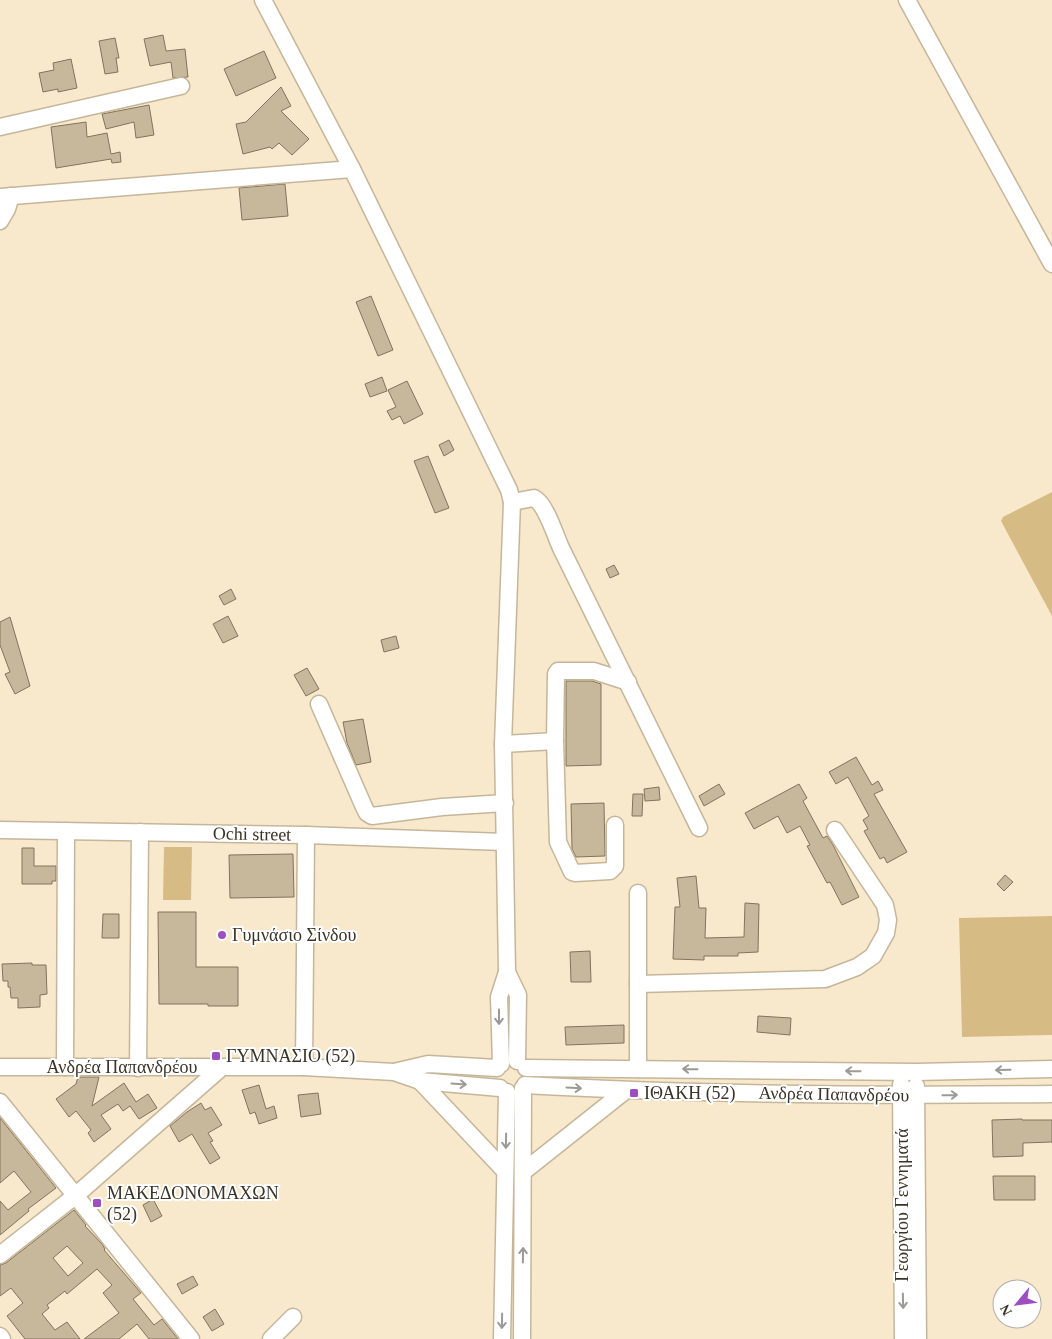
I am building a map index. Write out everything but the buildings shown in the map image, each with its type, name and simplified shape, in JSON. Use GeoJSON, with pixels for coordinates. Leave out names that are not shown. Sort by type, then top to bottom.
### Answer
{"type":"FeatureCollection","features":[{"type":"Feature","properties":{"kind":"street"},"geometry":{"type":"LineString","coordinates":[[263,0],[352,169],[509,490],[512,502],[504,744],[507,972],[499,997],[510,1065]]}},
{"type":"Feature","properties":{"kind":"street"},"geometry":{"type":"LineString","coordinates":[[907,0],[1052,264]]}},
{"type":"Feature","properties":{"kind":"street"},"geometry":{"type":"LineString","coordinates":[[0,127],[181,86]]}},
{"type":"Feature","properties":{"kind":"street"},"geometry":{"type":"LineString","coordinates":[[0,221],[7,209],[6,196],[352,169]]}},
{"type":"Feature","properties":{"kind":"street"},"geometry":{"type":"LineString","coordinates":[[512,502],[534,498],[539,500],[699,828]]}},
{"type":"Feature","properties":{"kind":"street"},"geometry":{"type":"LineString","coordinates":[[615,825],[615,866],[613,870],[584,873],[572,872],[558,842],[555,741],[556,674],[558,671],[594,671],[628,682]]}},
{"type":"Feature","properties":{"kind":"street"},"geometry":{"type":"LineString","coordinates":[[319,704],[364,807],[372,816],[442,807],[504,803]]}},
{"type":"Feature","properties":{"kind":"street"},"geometry":{"type":"LineString","coordinates":[[504,744],[555,741]]}},
{"type":"Feature","properties":{"kind":"street","name":"Ochi street"},"geometry":{"type":"LineString","coordinates":[[0,830],[306,835],[504,842]]}},
{"type":"Feature","properties":{"kind":"street"},"geometry":{"type":"LineString","coordinates":[[638,984],[825,978],[857,967],[873,956],[886,932],[888,920],[885,905],[834,830]]}},
{"type":"Feature","properties":{"kind":"street"},"geometry":{"type":"LineString","coordinates":[[65,1067],[66,831]]}},
{"type":"Feature","properties":{"kind":"street"},"geometry":{"type":"LineString","coordinates":[[138,1068],[140,832]]}},
{"type":"Feature","properties":{"kind":"street"},"geometry":{"type":"LineString","coordinates":[[304,1068],[306,835]]}},
{"type":"Feature","properties":{"kind":"street"},"geometry":{"type":"LineString","coordinates":[[638,893],[638,1069]]}},
{"type":"Feature","properties":{"kind":"street","name":"Ανδρέα Παπανδρέου"},"geometry":{"type":"LineString","coordinates":[[0,1067],[304,1068],[394,1072],[428,1064],[638,1069],[909,1072],[1052,1069]]}},
{"type":"Feature","properties":{"kind":"street"},"geometry":{"type":"LineString","coordinates":[[510,1065],[495,1078],[514,1088]]}},
{"type":"Feature","properties":{"kind":"street"},"geometry":{"type":"LineString","coordinates":[[502,1339],[505,1171],[514,1088],[528,1074],[510,1065]]}},
{"type":"Feature","properties":{"kind":"street"},"geometry":{"type":"LineString","coordinates":[[0,1256],[76,1196],[221,1068]]}},
{"type":"Feature","properties":{"kind":"street","name":"Ανδρέα Παπανδρέου"},"geometry":{"type":"LineString","coordinates":[[394,1072],[420,1081],[514,1088],[909,1095],[1052,1094]]}},
{"type":"Feature","properties":{"kind":"street","name":"Γεωργίου Γεννηματά"},"geometry":{"type":"LineString","coordinates":[[903,1339],[909,1072]]}},
{"type":"Feature","properties":{"kind":"street"},"geometry":{"type":"LineString","coordinates":[[420,1081],[505,1171]]}},
{"type":"Feature","properties":{"kind":"street"},"geometry":{"type":"LineString","coordinates":[[514,1088],[523,1172],[522,1339]]}},
{"type":"Feature","properties":{"kind":"street"},"geometry":{"type":"LineString","coordinates":[[523,1172],[625,1091]]}},
{"type":"Feature","properties":{"kind":"street","name":"Γεωργίου Γεννηματά"},"geometry":{"type":"LineString","coordinates":[[909,1095],[918,1339]]}},
{"type":"Feature","properties":{"kind":"street"},"geometry":{"type":"LineString","coordinates":[[0,1102],[191,1339]]}},
{"type":"Feature","properties":{"kind":"street"},"geometry":{"type":"LineString","coordinates":[[503,1288],[522,1288]]}},
{"type":"Feature","properties":{"kind":"street"},"geometry":{"type":"LineString","coordinates":[[272,1339],[293,1317]]}},
{"type":"Feature","properties":{"kind":"shaded area"},"geometry":{"type":"Polygon","coordinates":[[[1052,492],[1052,616],[1001,521],[1003,517],[1052,492]]]}},
{"type":"Feature","properties":{"kind":"shaded area"},"geometry":{"type":"Polygon","coordinates":[[[164,847],[192,847],[191,900],[163,900],[164,847]]]}},
{"type":"Feature","properties":{"kind":"shaded area"},"geometry":{"type":"Polygon","coordinates":[[[1052,916],[1052,1035],[962,1037],[959,918],[1052,916]]]}},
{"type":"Feature","properties":{"kind":"place","name":"Γυμνάσιο Σίνδου"},"geometry":{"type":"Point","coordinates":[222,935]}},
{"type":"Feature","properties":{"kind":"place","name":"ΓΥΜΝΑΣΙΟ (52)"},"geometry":{"type":"Point","coordinates":[216,1056]}},
{"type":"Feature","properties":{"kind":"place","name":"ΙΘΑΚΗ (52)"},"geometry":{"type":"Point","coordinates":[634,1093]}},
{"type":"Feature","properties":{"kind":"place","name":"ΜΑΚΕΔΟΝΟΜΑΧΩΝ (52)"},"geometry":{"type":"Point","coordinates":[97,1203]}}]}
